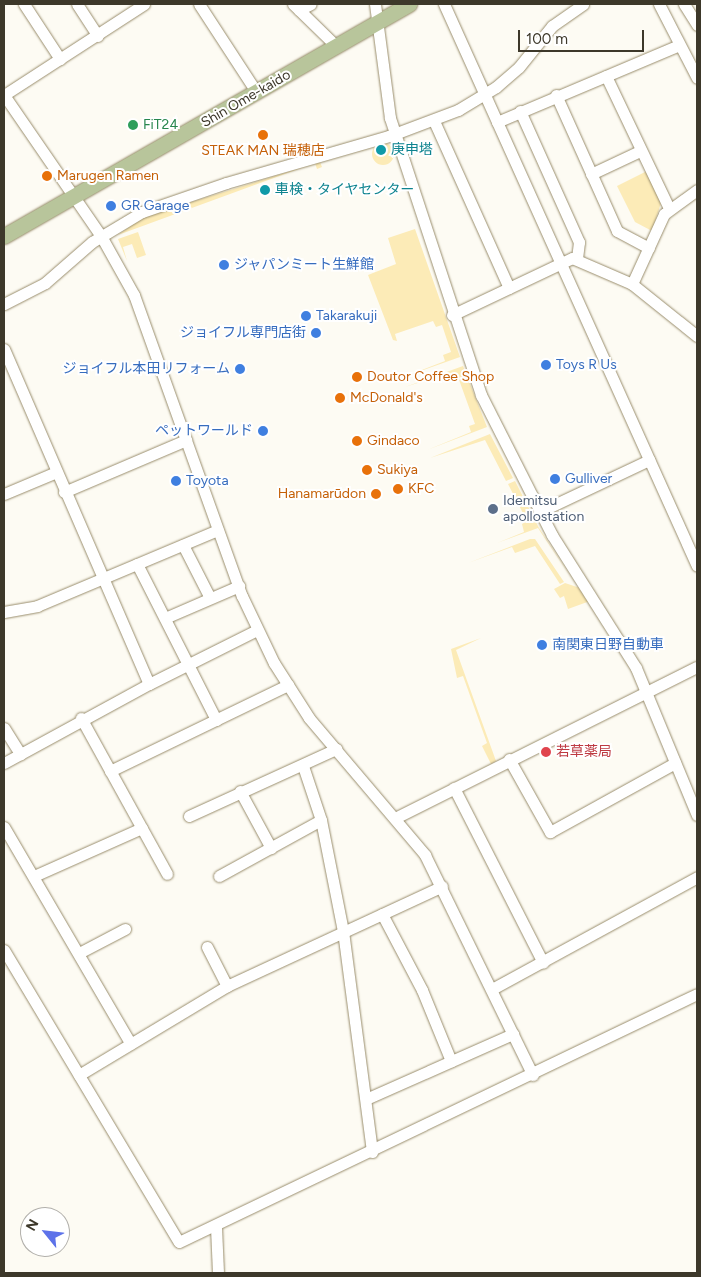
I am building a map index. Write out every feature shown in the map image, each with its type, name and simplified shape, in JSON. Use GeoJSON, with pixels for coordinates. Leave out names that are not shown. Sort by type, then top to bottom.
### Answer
{"type":"FeatureCollection","features":[{"type":"Feature","properties":{"kind":"main road","name":"Shin Ome-kaido"},"geometry":{"type":"LineString","coordinates":[[4,236],[258,93],[409,4]]}},
{"type":"Feature","properties":{"kind":"street"},"geometry":{"type":"LineString","coordinates":[[24,4],[60,59]]}},
{"type":"Feature","properties":{"kind":"street"},"geometry":{"type":"LineString","coordinates":[[77,4],[98,36]]}},
{"type":"Feature","properties":{"kind":"street"},"geometry":{"type":"LineString","coordinates":[[144,4],[129,9],[98,36],[4,95],[101,236],[134,295],[238,586],[257,630],[288,685],[336,749],[397,817],[442,886],[533,1075]]}},
{"type":"Feature","properties":{"kind":"street"},"geometry":{"type":"LineString","coordinates":[[199,4],[258,93]]}},
{"type":"Feature","properties":{"kind":"street"},"geometry":{"type":"LineString","coordinates":[[296,7],[311,4]]}},
{"type":"Feature","properties":{"kind":"street"},"geometry":{"type":"LineString","coordinates":[[375,4],[395,134],[452,315],[488,412],[539,512],[624,646],[647,691],[697,815]]}},
{"type":"Feature","properties":{"kind":"street"},"geometry":{"type":"LineString","coordinates":[[444,4],[697,566]]}},
{"type":"Feature","properties":{"kind":"street"},"geometry":{"type":"LineString","coordinates":[[4,304],[45,283],[101,236],[174,200],[434,121],[484,95],[519,67],[552,26],[583,4]]}},
{"type":"Feature","properties":{"kind":"street"},"geometry":{"type":"LineString","coordinates":[[659,4],[677,46],[697,78]]}},
{"type":"Feature","properties":{"kind":"street"},"geometry":{"type":"LineString","coordinates":[[684,4],[697,25]]}},
{"type":"Feature","properties":{"kind":"street"},"geometry":{"type":"LineString","coordinates":[[296,7],[336,46]]}},
{"type":"Feature","properties":{"kind":"street"},"geometry":{"type":"LineString","coordinates":[[497,122],[556,95],[677,46]]}},
{"type":"Feature","properties":{"kind":"street"},"geometry":{"type":"LineString","coordinates":[[606,76],[640,151],[669,208]]}},
{"type":"Feature","properties":{"kind":"street"},"geometry":{"type":"LineString","coordinates":[[556,95],[617,231],[649,248]]}},
{"type":"Feature","properties":{"kind":"street"},"geometry":{"type":"LineString","coordinates":[[520,111],[579,242],[577,259]]}},
{"type":"Feature","properties":{"kind":"street"},"geometry":{"type":"LineString","coordinates":[[434,121],[509,288]]}},
{"type":"Feature","properties":{"kind":"street"},"geometry":{"type":"LineString","coordinates":[[591,174],[640,151]]}},
{"type":"Feature","properties":{"kind":"street"},"geometry":{"type":"LineString","coordinates":[[632,284],[669,208],[697,190]]}},
{"type":"Feature","properties":{"kind":"street"},"geometry":{"type":"LineString","coordinates":[[452,315],[560,263],[577,259],[632,284],[697,336]]}},
{"type":"Feature","properties":{"kind":"street"},"geometry":{"type":"LineString","coordinates":[[4,349],[100,580],[149,684]]}},
{"type":"Feature","properties":{"kind":"street"},"geometry":{"type":"LineString","coordinates":[[64,492],[186,440]]}},
{"type":"Feature","properties":{"kind":"street"},"geometry":{"type":"LineString","coordinates":[[539,512],[649,460]]}},
{"type":"Feature","properties":{"kind":"street"},"geometry":{"type":"LineString","coordinates":[[4,494],[54,473]]}},
{"type":"Feature","properties":{"kind":"street"},"geometry":{"type":"LineString","coordinates":[[4,612],[37,606],[218,530]]}},
{"type":"Feature","properties":{"kind":"street"},"geometry":{"type":"LineString","coordinates":[[183,545],[210,598]]}},
{"type":"Feature","properties":{"kind":"street"},"geometry":{"type":"LineString","coordinates":[[137,564],[190,665],[216,720]]}},
{"type":"Feature","properties":{"kind":"street"},"geometry":{"type":"LineString","coordinates":[[165,618],[238,586]]}},
{"type":"Feature","properties":{"kind":"street"},"geometry":{"type":"LineString","coordinates":[[4,763],[81,718],[257,630]]}},
{"type":"Feature","properties":{"kind":"street"},"geometry":{"type":"LineString","coordinates":[[397,817],[509,759],[697,667]]}},
{"type":"Feature","properties":{"kind":"street"},"geometry":{"type":"LineString","coordinates":[[110,770],[288,685]]}},
{"type":"Feature","properties":{"kind":"street"},"geometry":{"type":"LineString","coordinates":[[81,718],[167,874]]}},
{"type":"Feature","properties":{"kind":"street"},"geometry":{"type":"LineString","coordinates":[[4,728],[20,754]]}},
{"type":"Feature","properties":{"kind":"street"},"geometry":{"type":"LineString","coordinates":[[189,816],[240,791],[303,766],[336,749]]}},
{"type":"Feature","properties":{"kind":"street"},"geometry":{"type":"LineString","coordinates":[[509,759],[550,832],[675,763]]}},
{"type":"Feature","properties":{"kind":"street"},"geometry":{"type":"LineString","coordinates":[[303,766],[321,820],[343,931],[372,1152]]}},
{"type":"Feature","properties":{"kind":"street"},"geometry":{"type":"LineString","coordinates":[[454,788],[543,963]]}},
{"type":"Feature","properties":{"kind":"street"},"geometry":{"type":"LineString","coordinates":[[240,791],[271,848]]}},
{"type":"Feature","properties":{"kind":"street"},"geometry":{"type":"LineString","coordinates":[[219,876],[321,820]]}},
{"type":"Feature","properties":{"kind":"street"},"geometry":{"type":"LineString","coordinates":[[4,827],[131,1044]]}},
{"type":"Feature","properties":{"kind":"street"},"geometry":{"type":"LineString","coordinates":[[34,876],[142,828]]}},
{"type":"Feature","properties":{"kind":"street"},"geometry":{"type":"LineString","coordinates":[[492,989],[543,963],[697,877]]}},
{"type":"Feature","properties":{"kind":"street"},"geometry":{"type":"LineString","coordinates":[[79,1075],[227,986],[442,886]]}},
{"type":"Feature","properties":{"kind":"street"},"geometry":{"type":"LineString","coordinates":[[382,914],[422,990],[451,1061]]}},
{"type":"Feature","properties":{"kind":"street"},"geometry":{"type":"LineString","coordinates":[[79,953],[125,929]]}},
{"type":"Feature","properties":{"kind":"street"},"geometry":{"type":"LineString","coordinates":[[207,947],[227,986]]}},
{"type":"Feature","properties":{"kind":"street"},"geometry":{"type":"LineString","coordinates":[[4,950],[176,1240],[185,1243],[697,994]]}},
{"type":"Feature","properties":{"kind":"street"},"geometry":{"type":"LineString","coordinates":[[366,1099],[513,1034]]}},
{"type":"Feature","properties":{"kind":"street"},"geometry":{"type":"LineString","coordinates":[[216,1227],[218,1273]]}},
{"type":"Feature","properties":{"kind":"shaded area"},"geometry":{"type":"Polygon","coordinates":[[[383,143],[391,146],[394,154],[391,162],[383,165],[375,162],[372,154],[375,146],[383,143]]]}},
{"type":"Feature","properties":{"kind":"shaded area"},"geometry":{"type":"Polygon","coordinates":[[[320,162],[322,167],[317,169],[315,164],[320,162]]]}},
{"type":"Feature","properties":{"kind":"shaded area"},"geometry":{"type":"Polygon","coordinates":[[[305,167],[118,235],[143,217],[305,167]]]}},
{"type":"Feature","properties":{"kind":"shaded area"},"geometry":{"type":"Polygon","coordinates":[[[647,171],[661,203],[652,231],[635,222],[617,186],[647,171]]]}},
{"type":"Feature","properties":{"kind":"shaded area"},"geometry":{"type":"Polygon","coordinates":[[[415,229],[460,357],[401,378],[445,361],[443,355],[451,352],[442,325],[436,327],[433,321],[395,334],[397,341],[393,340],[368,275],[396,264],[388,238],[415,229]]]}},
{"type":"Feature","properties":{"kind":"shaded area"},"geometry":{"type":"Polygon","coordinates":[[[138,232],[146,255],[137,258],[132,244],[123,247],[127,261],[118,239],[138,232]]]}},
{"type":"Feature","properties":{"kind":"shaded area"},"geometry":{"type":"Polygon","coordinates":[[[463,366],[487,427],[427,450],[471,432],[469,426],[475,424],[458,377],[452,379],[449,373],[405,387],[463,366]]]}},
{"type":"Feature","properties":{"kind":"shaded area"},"geometry":{"type":"Polygon","coordinates":[[[490,434],[513,478],[506,481],[485,440],[430,458],[490,434]]]}},
{"type":"Feature","properties":{"kind":"shaded area"},"geometry":{"type":"Polygon","coordinates":[[[515,481],[539,528],[572,579],[538,528],[497,543],[524,532],[522,524],[527,521],[508,484],[515,481]]]}},
{"type":"Feature","properties":{"kind":"shaded area"},"geometry":{"type":"Polygon","coordinates":[[[530,539],[535,539],[564,582],[560,584],[535,546],[515,553],[512,547],[468,563],[530,539]]]}},
{"type":"Feature","properties":{"kind":"shaded area"},"geometry":{"type":"Polygon","coordinates":[[[565,583],[580,588],[590,601],[568,609],[564,596],[560,598],[554,589],[565,583]]]}},
{"type":"Feature","properties":{"kind":"shaded area"},"geometry":{"type":"Polygon","coordinates":[[[481,638],[456,650],[496,761],[491,764],[482,746],[487,743],[463,676],[457,678],[451,649],[481,638]]]}},
{"type":"Feature","properties":{"kind":"place","name":"FiT24"},"geometry":{"type":"Point","coordinates":[133,125]}},
{"type":"Feature","properties":{"kind":"place","name":"STEAK MAN 瑞穂店"},"geometry":{"type":"Point","coordinates":[263,135]}},
{"type":"Feature","properties":{"kind":"place","name":"庚申塔"},"geometry":{"type":"Point","coordinates":[381,150]}},
{"type":"Feature","properties":{"kind":"place","name":"Marugen Ramen"},"geometry":{"type":"Point","coordinates":[47,176]}},
{"type":"Feature","properties":{"kind":"place","name":"車検・タイヤセンター"},"geometry":{"type":"Point","coordinates":[265,190]}},
{"type":"Feature","properties":{"kind":"place","name":"GR Garage"},"geometry":{"type":"Point","coordinates":[111,206]}},
{"type":"Feature","properties":{"kind":"place","name":"ジャパンミート生鮮館"},"geometry":{"type":"Point","coordinates":[224,265]}},
{"type":"Feature","properties":{"kind":"place","name":"Takarakuji"},"geometry":{"type":"Point","coordinates":[306,316]}},
{"type":"Feature","properties":{"kind":"place","name":"ジョイフル専門店街"},"geometry":{"type":"Point","coordinates":[316,333]}},
{"type":"Feature","properties":{"kind":"place","name":"Toys R Us"},"geometry":{"type":"Point","coordinates":[546,365]}},
{"type":"Feature","properties":{"kind":"place","name":"ジョイフル本田リフォーム"},"geometry":{"type":"Point","coordinates":[240,369]}},
{"type":"Feature","properties":{"kind":"place","name":"Doutor Coffee Shop"},"geometry":{"type":"Point","coordinates":[357,377]}},
{"type":"Feature","properties":{"kind":"place","name":"McDonald's"},"geometry":{"type":"Point","coordinates":[340,398]}},
{"type":"Feature","properties":{"kind":"place","name":"ペットワールド"},"geometry":{"type":"Point","coordinates":[263,431]}},
{"type":"Feature","properties":{"kind":"place","name":"Gindaco"},"geometry":{"type":"Point","coordinates":[357,441]}},
{"type":"Feature","properties":{"kind":"place","name":"Sukiya"},"geometry":{"type":"Point","coordinates":[367,470]}},
{"type":"Feature","properties":{"kind":"place","name":"Gulliver"},"geometry":{"type":"Point","coordinates":[555,479]}},
{"type":"Feature","properties":{"kind":"place","name":"Toyota"},"geometry":{"type":"Point","coordinates":[176,481]}},
{"type":"Feature","properties":{"kind":"place","name":"KFC"},"geometry":{"type":"Point","coordinates":[398,489]}},
{"type":"Feature","properties":{"kind":"place","name":"Hanamarūdon"},"geometry":{"type":"Point","coordinates":[376,494]}},
{"type":"Feature","properties":{"kind":"place","name":"Idemitsu apollostation"},"geometry":{"type":"Point","coordinates":[493,509]}},
{"type":"Feature","properties":{"kind":"place","name":"南関東日野自動車"},"geometry":{"type":"Point","coordinates":[542,645]}},
{"type":"Feature","properties":{"kind":"place","name":"若草薬局"},"geometry":{"type":"Point","coordinates":[546,752]}}]}
